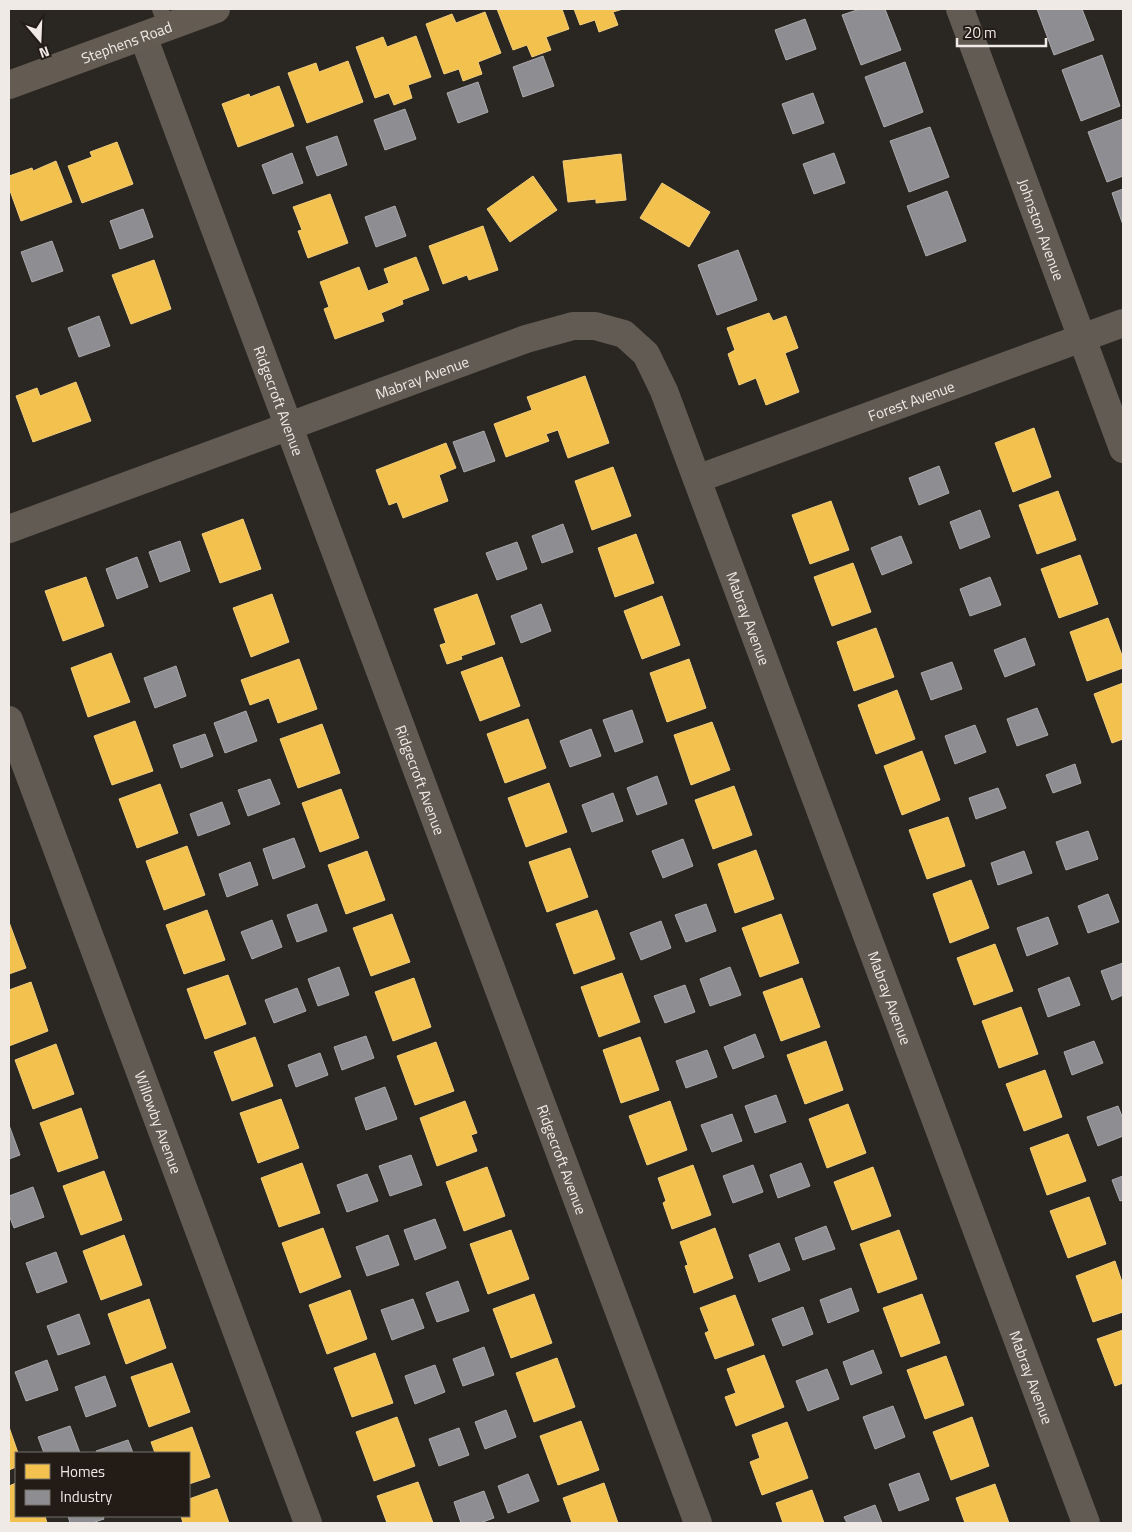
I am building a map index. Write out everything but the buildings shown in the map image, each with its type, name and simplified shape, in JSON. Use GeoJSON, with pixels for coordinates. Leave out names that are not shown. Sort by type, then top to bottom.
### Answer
{"type":"FeatureCollection","features":[{"type":"Feature","properties":{"kind":"street","name":"Stephens Road"},"geometry":{"type":"LineString","coordinates":[[9,85],[157,24],[216,9]]}},
{"type":"Feature","properties":{"kind":"street","name":"Johnston Avenue"},"geometry":{"type":"LineString","coordinates":[[960,9],[1123,449]]}},
{"type":"Feature","properties":{"kind":"street","name":"Ridgecroft Avenue"},"geometry":{"type":"LineString","coordinates":[[157,24],[289,425],[698,1523]]}},
{"type":"Feature","properties":{"kind":"street","name":"Forest Avenue"},"geometry":{"type":"LineString","coordinates":[[697,479],[1123,323]]}},
{"type":"Feature","properties":{"kind":"street","name":"Mabray Avenue"},"geometry":{"type":"LineString","coordinates":[[9,529],[526,338],[573,326],[595,326],[624,334],[646,354],[664,391],[1086,1523]]}},
{"type":"Feature","properties":{"kind":"street","name":"Willowby Avenue"},"geometry":{"type":"LineString","coordinates":[[9,720],[308,1523]]}}]}
